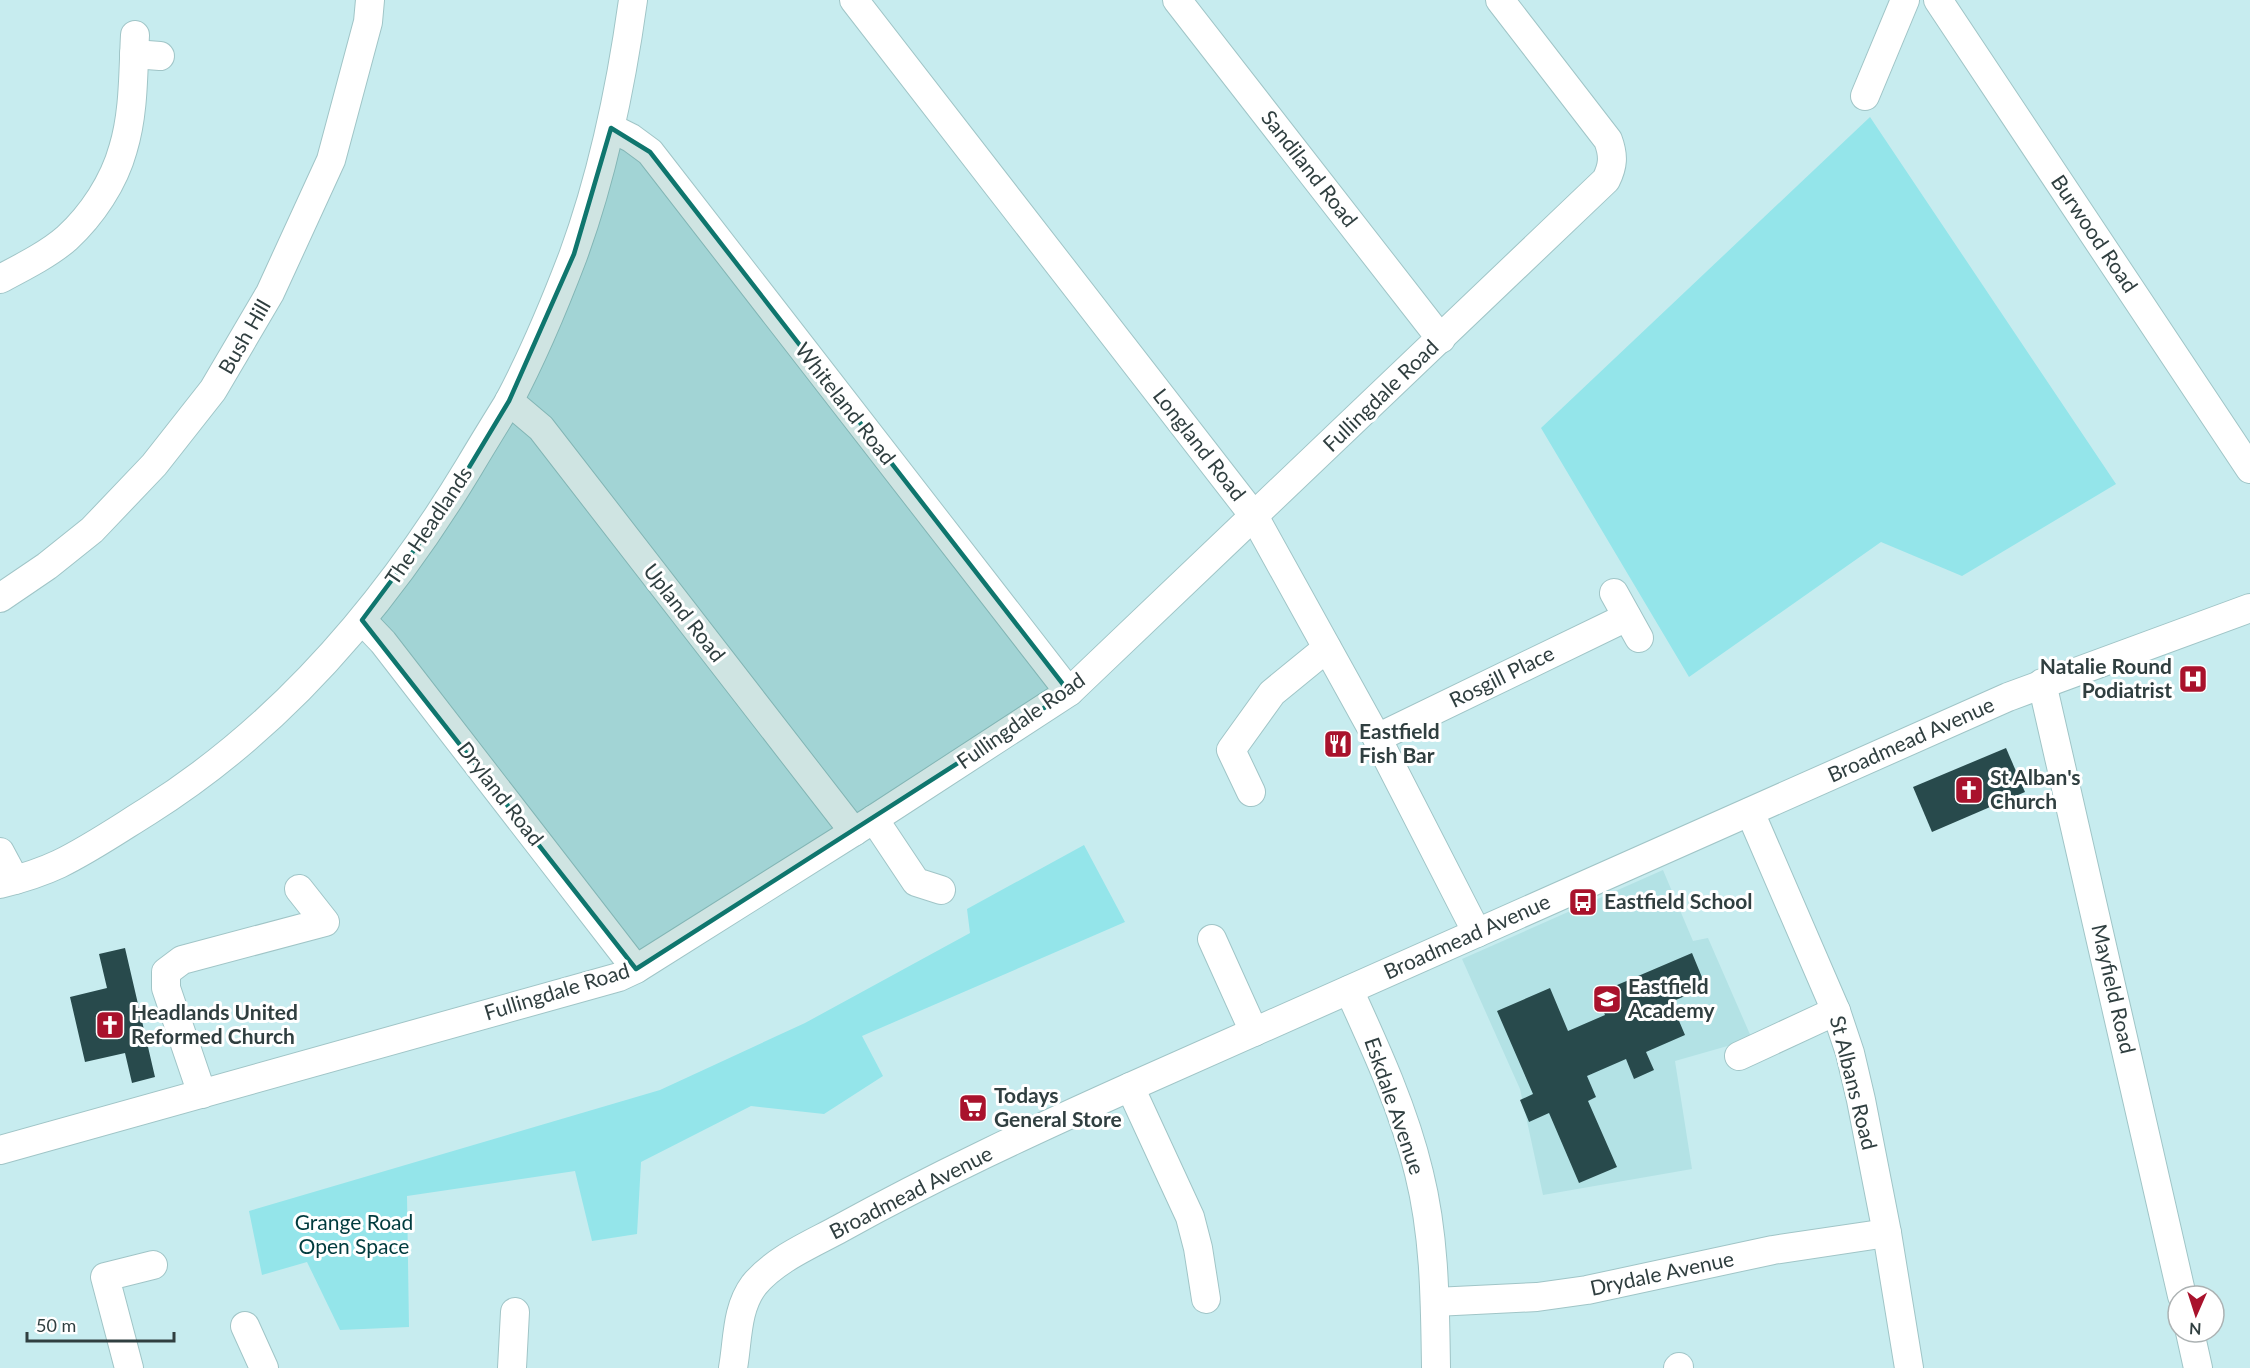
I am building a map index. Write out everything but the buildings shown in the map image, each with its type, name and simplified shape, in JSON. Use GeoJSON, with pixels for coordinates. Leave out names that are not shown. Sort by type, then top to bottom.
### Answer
{"type":"FeatureCollection","features":[{"type":"Feature","properties":{"kind":"street","name":"Bush Hill"},"geometry":{"type":"LineString","coordinates":[[0,598],[47,566],[92,530],[154,465],[213,390],[270,293],[331,159],[368,22],[370,0]]}},
{"type":"Feature","properties":{"kind":"street","name":"The Headlands"},"geometry":{"type":"LineString","coordinates":[[8,882],[40,872],[81,852],[173,795],[220,761],[292,697],[327,661],[407,563],[441,514],[509,401],[551,312],[574,254],[611,128],[633,0]]}},
{"type":"Feature","properties":{"kind":"street","name":"Longland Road"},"geometry":{"type":"LineString","coordinates":[[854,0],[1254,516],[1377,738],[1477,933]]}},
{"type":"Feature","properties":{"kind":"street","name":"Sandiland Road"},"geometry":{"type":"LineString","coordinates":[[1177,0],[1440,339]]}},
{"type":"Feature","properties":{"kind":"street","name":"Fullingdale Road"},"geometry":{"type":"LineString","coordinates":[[0,1150],[608,980],[636,969],[1069,692],[1598,189],[1612,169],[1612,149],[1602,131],[1500,0]]}},
{"type":"Feature","properties":{"kind":"street"},"geometry":{"type":"LineString","coordinates":[[1865,96],[1905,0]]}},
{"type":"Feature","properties":{"kind":"street","name":"Burwood Road"},"geometry":{"type":"LineString","coordinates":[[1938,0],[2250,469]]}},
{"type":"Feature","properties":{"kind":"street"},"geometry":{"type":"LineString","coordinates":[[0,279],[66,238],[102,196],[123,150],[143,48]]}},
{"type":"Feature","properties":{"kind":"street","name":"Whiteland Road"},"geometry":{"type":"LineString","coordinates":[[611,128],[631,138],[650,152],[1069,692]]}},
{"type":"Feature","properties":{"kind":"street","name":"Upland Road"},"geometry":{"type":"LineString","coordinates":[[509,401],[541,428],[864,825],[916,882],[941,890]]}},
{"type":"Feature","properties":{"kind":"street","name":"Broadmead Avenue"},"geometry":{"type":"LineString","coordinates":[[734,1368],[742,1308],[753,1287],[772,1268],[878,1208],[950,1171],[1024,1134],[2042,683],[2250,608]]}},
{"type":"Feature","properties":{"kind":"street","name":"Rosgill Place"},"geometry":{"type":"LineString","coordinates":[[1377,738],[1627,616]]}},
{"type":"Feature","properties":{"kind":"street","name":"Dryland Road"},"geometry":{"type":"LineString","coordinates":[[362,620],[383,642],[636,969]]}},
{"type":"Feature","properties":{"kind":"street"},"geometry":{"type":"LineString","coordinates":[[1251,792],[1231,750],[1272,693],[1327,648]]}},
{"type":"Feature","properties":{"kind":"street","name":"Mayfield Road"},"geometry":{"type":"LineString","coordinates":[[2042,683],[2179,1284]]}},
{"type":"Feature","properties":{"kind":"street","name":"St Albans Road"},"geometry":{"type":"LineString","coordinates":[[1750,812],[1836,1011],[1850,1053],[1887,1233],[1909,1368]]}},
{"type":"Feature","properties":{"kind":"street"},"geometry":{"type":"LineString","coordinates":[[0,852],[8,882]]}},
{"type":"Feature","properties":{"kind":"street"},"geometry":{"type":"LineString","coordinates":[[202,1094],[166,988],[166,972],[182,960],[325,922],[299,889]]}},
{"type":"Feature","properties":{"kind":"street"},"geometry":{"type":"LineString","coordinates":[[1212,939],[1254,1032]]}},
{"type":"Feature","properties":{"kind":"street","name":"Eskdale Avenue"},"geometry":{"type":"LineString","coordinates":[[1349,990],[1391,1087],[1413,1151],[1428,1219],[1433,1264],[1436,1368]]}},
{"type":"Feature","properties":{"kind":"street"},"geometry":{"type":"LineString","coordinates":[[1739,1056],[1836,1011]]}},
{"type":"Feature","properties":{"kind":"street"},"geometry":{"type":"LineString","coordinates":[[1130,1087],[1190,1216],[1206,1299]]}},
{"type":"Feature","properties":{"kind":"street","name":"Drydale Avenue"},"geometry":{"type":"LineString","coordinates":[[1435,1302],[1537,1297],[1587,1290],[1773,1250],[1887,1233]]}},
{"type":"Feature","properties":{"kind":"street"},"geometry":{"type":"LineString","coordinates":[[129,1368],[105,1277],[153,1265]]}},
{"type":"Feature","properties":{"kind":"street"},"geometry":{"type":"LineString","coordinates":[[512,1368],[515,1311]]}},
{"type":"Feature","properties":{"kind":"street"},"geometry":{"type":"LineString","coordinates":[[245,1326],[264,1368]]}},
{"type":"Feature","properties":{"kind":"street"},"geometry":{"type":"LineString","coordinates":[[2193,1344],[2198,1368]]}},
{"type":"Feature","properties":{"kind":"highlighted area"},"geometry":{"type":"Polygon","coordinates":[[[611,128],[650,152],[1069,692],[636,969],[362,620],[441,514],[509,401],[574,254],[611,128]]]}},
{"type":"Feature","properties":{"kind":"shaded area","name":"Eastfield Academy"},"geometry":{"type":"Polygon","coordinates":[[[1663,870],[1693,941],[1708,938],[1752,1039],[1675,1061],[1692,1169],[1543,1195],[1520,1089],[1462,959],[1663,870]]]}},
{"type":"Feature","properties":{"kind":"green space"},"geometry":{"type":"Polygon","coordinates":[[[1870,117],[2116,484],[1962,576],[1881,542],[1689,677],[1541,428],[1870,117]]]}},
{"type":"Feature","properties":{"kind":"green space","name":"Grange Road Open Space"},"geometry":{"type":"Polygon","coordinates":[[[1084,845],[1125,922],[862,1036],[883,1076],[824,1114],[751,1106],[641,1162],[637,1234],[592,1241],[575,1171],[407,1196],[409,1327],[340,1330],[307,1262],[262,1275],[249,1211],[660,1090],[805,1023],[970,933],[967,909],[1084,845]]]}},
{"type":"Feature","properties":{"kind":"place","name":"Natalie Round Podiatrist"},"geometry":{"type":"Point","coordinates":[2193,679]}},
{"type":"Feature","properties":{"kind":"place","name":"Eastfield Fish Bar"},"geometry":{"type":"Point","coordinates":[1338,744]}},
{"type":"Feature","properties":{"kind":"place","name":"St Alban's Church"},"geometry":{"type":"Point","coordinates":[1969,790]}},
{"type":"Feature","properties":{"kind":"place","name":"Eastfield School"},"geometry":{"type":"Point","coordinates":[1583,902]}},
{"type":"Feature","properties":{"kind":"place","name":"Eastfield Academy"},"geometry":{"type":"Point","coordinates":[1607,999]}},
{"type":"Feature","properties":{"kind":"place","name":"Headlands United Reformed Church"},"geometry":{"type":"Point","coordinates":[110,1025]}},
{"type":"Feature","properties":{"kind":"place","name":"Todays General Store"},"geometry":{"type":"Point","coordinates":[973,1108]}}]}
